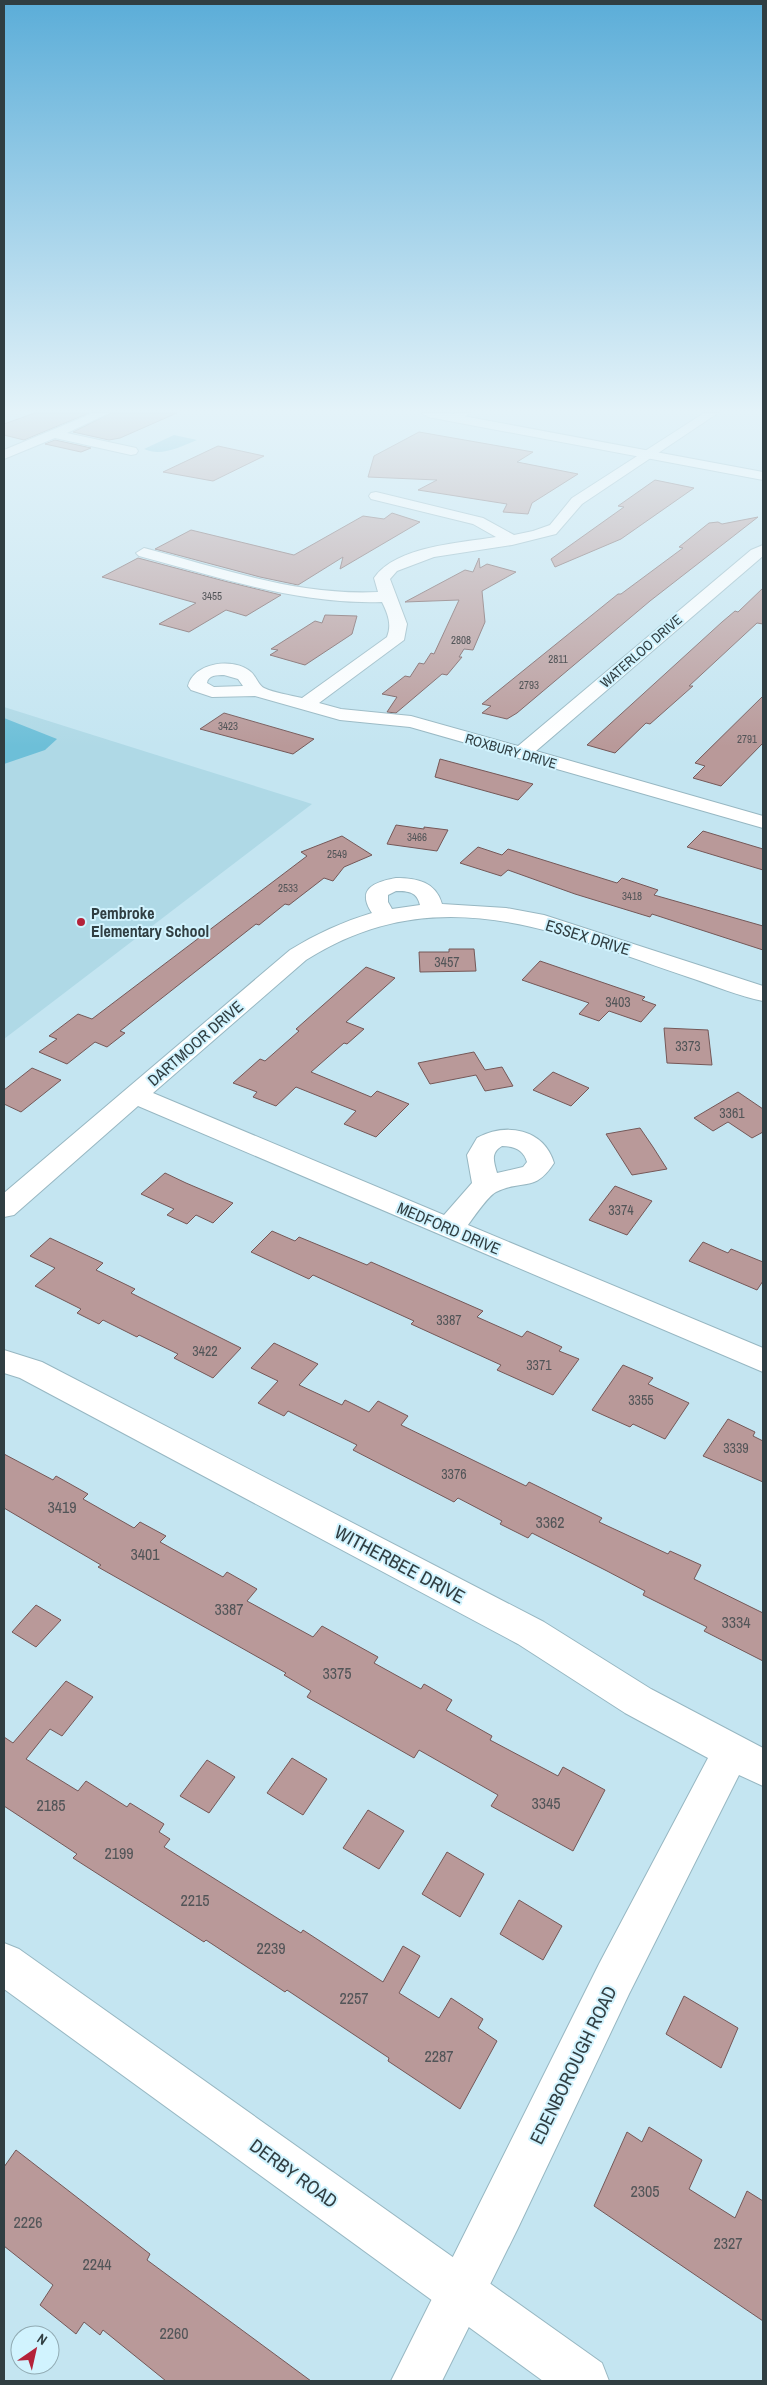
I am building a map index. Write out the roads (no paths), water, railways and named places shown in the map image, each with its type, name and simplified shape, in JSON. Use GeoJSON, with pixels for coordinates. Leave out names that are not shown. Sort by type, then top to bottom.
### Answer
{"type":"FeatureCollection","features":[{"type":"Feature","properties":{"kind":"street"},"geometry":{"type":"LineString","coordinates":[[486,524],[512,540]]}},
{"type":"Feature","properties":{"kind":"street"},"geometry":{"type":"LineString","coordinates":[[304,705],[395,640],[400,631],[400,622],[383,588],[382,578],[386,570],[396,563],[429,553],[545,533],[560,524]]}},
{"type":"Feature","properties":{"kind":"street","name":"WATERLOO DRIVE"},"geometry":{"type":"LineString","coordinates":[[521,754],[748,559],[763,550]]}},
{"type":"Feature","properties":{"kind":"street"},"geometry":{"type":"LineString","coordinates":[[144,553],[298,592],[338,598],[388,597]]}},
{"type":"Feature","properties":{"kind":"street","name":"ROXBURY DRIVE"},"geometry":{"type":"LineString","coordinates":[[256,691],[340,714],[411,722],[756,820]]}},
{"type":"Feature","properties":{"kind":"street"},"geometry":{"type":"LineString","coordinates":[[756,820],[763,802]]}},
{"type":"Feature","properties":{"kind":"street"},"geometry":{"type":"LineString","coordinates":[[396,915],[376,900],[376,895],[383,888],[394,884],[409,884],[421,888],[429,896],[433,910]]}},
{"type":"Feature","properties":{"kind":"street","name":"ESSEX DRIVE"},"geometry":{"type":"LineString","coordinates":[[396,915],[433,910],[504,914],[536,920],[763,994]]}},
{"type":"Feature","properties":{"kind":"street","name":"DARTMOOR DRIVE"},"geometry":{"type":"LineString","coordinates":[[4,1208],[308,947],[351,927],[396,915]]}},
{"type":"Feature","properties":{"kind":"street","name":"MEDFORD DRIVE"},"geometry":{"type":"LineString","coordinates":[[135,1095],[763,1360]]}},
{"type":"Feature","properties":{"kind":"street"},"geometry":{"type":"LineString","coordinates":[[450,1228],[486,1185]]}},
{"type":"Feature","properties":{"kind":"street","name":"WITHERBEE DRIVE"},"geometry":{"type":"LineString","coordinates":[[4,1350],[17,1366],[531,1632],[638,1701],[748,1760]]}},
{"type":"Feature","properties":{"kind":"street","name":"EDENBOROUGH ROAD"},"geometry":{"type":"LineString","coordinates":[[416,2381],[614,1979],[748,1760]]}},
{"type":"Feature","properties":{"kind":"street","name":"DERBY ROAD"},"geometry":{"type":"LineString","coordinates":[[4,1964],[584,2381]]}},
{"type":"Feature","properties":{"kind":"place","name":"Pembroke Elementary School"},"geometry":{"type":"Point","coordinates":[81,922]}}]}
